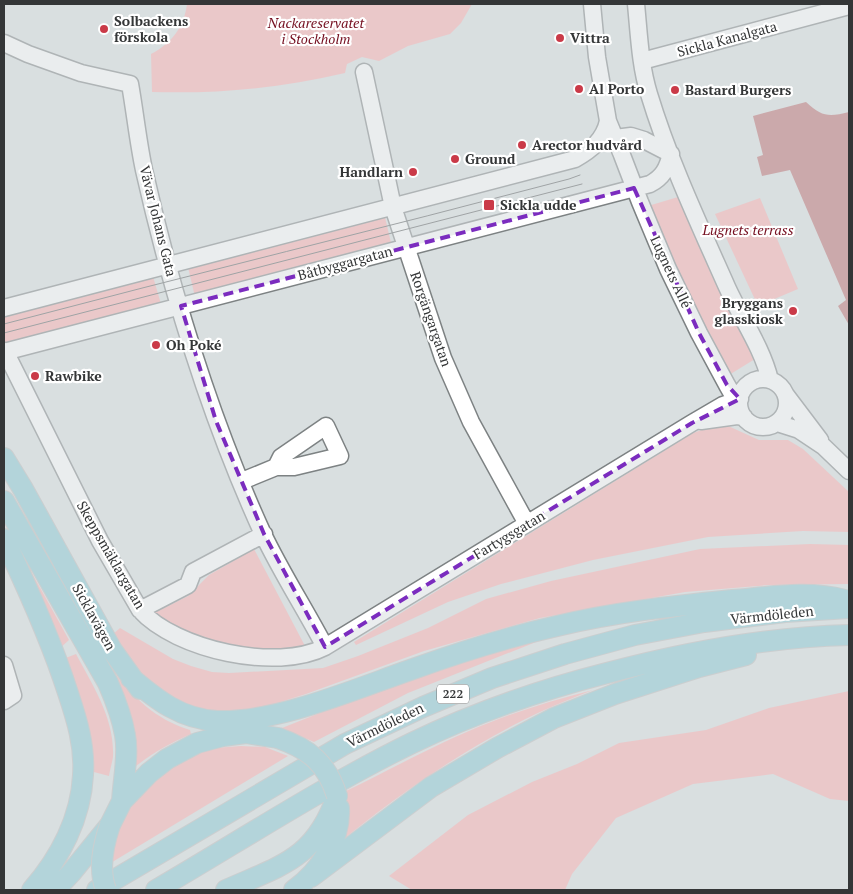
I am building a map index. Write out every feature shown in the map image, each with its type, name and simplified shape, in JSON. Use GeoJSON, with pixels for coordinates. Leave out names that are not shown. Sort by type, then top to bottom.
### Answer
{"type":"FeatureCollection","features":[{"type":"Feature","properties":{"kind":"main road","name":"Sicklavägen"},"geometry":{"type":"LineString","coordinates":[[4,458],[112,650],[145,696],[174,717],[223,736]]}},
{"type":"Feature","properties":{"kind":"main road","name":"Sicklavägen"},"geometry":{"type":"LineString","coordinates":[[4,501],[108,682],[126,736],[122,801]]}},
{"type":"Feature","properties":{"kind":"main road"},"geometry":{"type":"LineString","coordinates":[[4,539],[32,599],[61,670],[78,725],[83,760],[82,792],[72,827],[61,852],[32,890]]}},
{"type":"Feature","properties":{"kind":"main road"},"geometry":{"type":"LineString","coordinates":[[246,733],[314,703],[466,650],[558,626],[677,606],[774,596],[830,596],[849,601]]}},
{"type":"Feature","properties":{"kind":"main road","name":"Värmdöleden"},"geometry":{"type":"LineString","coordinates":[[97,890],[344,744],[423,707],[492,678],[565,654],[635,635],[704,622],[785,612],[849,608]]}},
{"type":"Feature","properties":{"kind":"main road","name":"222"},"geometry":{"type":"LineString","coordinates":[[800,638],[849,635]]}},
{"type":"Feature","properties":{"kind":"main road"},"geometry":{"type":"LineString","coordinates":[[294,890],[430,787],[497,748],[554,718],[615,694],[699,666],[738,658],[800,638]]}},
{"type":"Feature","properties":{"kind":"main road","name":"Värmdöleden"},"geometry":{"type":"LineString","coordinates":[[156,890],[313,797],[411,744],[501,705],[563,684],[658,659],[715,648],[800,638]]}},
{"type":"Feature","properties":{"kind":"main road"},"geometry":{"type":"LineString","coordinates":[[131,678],[155,699],[174,710],[192,717],[214,721],[254,718],[314,703]]}},
{"type":"Feature","properties":{"kind":"main road"},"geometry":{"type":"LineString","coordinates":[[106,890],[103,884],[102,862],[104,844],[110,825],[122,801],[149,772],[167,759],[197,743],[223,736],[246,733],[278,738],[296,745],[313,756],[326,771],[337,796],[339,826],[322,861],[311,877]]}},
{"type":"Feature","properties":{"kind":"main road"},"geometry":{"type":"LineString","coordinates":[[226,890],[287,862],[303,851],[317,837],[332,810],[337,796]]}},
{"type":"Feature","properties":{"kind":"main road"},"geometry":{"type":"LineString","coordinates":[[55,890],[110,825]]}},
{"type":"Feature","properties":{"kind":"street"},"geometry":{"type":"LineString","coordinates":[[592,4],[597,57],[608,121],[606,130],[608,139]]}},
{"type":"Feature","properties":{"kind":"street"},"geometry":{"type":"LineString","coordinates":[[636,4],[642,61],[649,93],[684,191],[736,308],[766,362],[770,380]]}},
{"type":"Feature","properties":{"kind":"street","name":"Sickla Kanalgata"},"geometry":{"type":"LineString","coordinates":[[642,61],[812,10],[849,6]]}},
{"type":"Feature","properties":{"kind":"street","name":"Vävar Johans Gata"},"geometry":{"type":"LineString","coordinates":[[4,43],[28,54],[81,73],[130,84],[144,168],[180,306],[216,421],[264,534],[325,647]]}},
{"type":"Feature","properties":{"kind":"street","name":"Rorgängargatan"},"geometry":{"type":"LineString","coordinates":[[364,72],[392,207],[443,358],[471,422],[527,524]]}},
{"type":"Feature","properties":{"kind":"street"},"geometry":{"type":"LineString","coordinates":[[4,308],[575,159],[608,139],[631,136],[644,140],[671,154]]}},
{"type":"Feature","properties":{"kind":"street","name":"Lugnets Allé"},"geometry":{"type":"LineString","coordinates":[[608,139],[634,188],[668,269],[699,333],[731,392],[740,398],[740,408],[744,417]]}},
{"type":"Feature","properties":{"kind":"street","name":"Båtbyggargatan"},"geometry":{"type":"LineString","coordinates":[[4,352],[650,184],[664,174],[671,154]]}},
{"type":"Feature","properties":{"kind":"street","name":"Skeppsmäklargatan"},"geometry":{"type":"LineString","coordinates":[[4,352],[100,541],[145,616],[194,644],[217,652],[249,656],[290,656],[314,652],[325,647]]}},
{"type":"Feature","properties":{"kind":"street"},"geometry":{"type":"LineString","coordinates":[[740,398],[747,385],[762,379],[770,380],[782,389],[816,432],[824,446]]}},
{"type":"Feature","properties":{"kind":"street"},"geometry":{"type":"LineString","coordinates":[[744,417],[754,425],[762,427],[777,423],[786,410],[786,395]]}},
{"type":"Feature","properties":{"kind":"street","name":"Fartygsgatan"},"geometry":{"type":"LineString","coordinates":[[325,647],[692,422],[740,398]]}},
{"type":"Feature","properties":{"kind":"street","name":"Fartygsgatan"},"geometry":{"type":"LineString","coordinates":[[692,422],[737,416],[744,417]]}},
{"type":"Feature","properties":{"kind":"street"},"geometry":{"type":"LineString","coordinates":[[777,423],[799,430],[824,446],[849,471]]}},
{"type":"Feature","properties":{"kind":"street"},"geometry":{"type":"LineString","coordinates":[[242,481],[276,467]]}},
{"type":"Feature","properties":{"kind":"street"},"geometry":{"type":"LineString","coordinates":[[140,610],[188,585],[192,572],[264,534]]}},
{"type":"Feature","properties":{"kind":"street"},"geometry":{"type":"LineString","coordinates":[[4,665],[13,695],[4,702]]}},
{"type":"Feature","properties":{"kind":"highlighted area"},"geometry":{"type":"Polygon","coordinates":[[[634,188],[699,333],[727,385],[740,399],[692,423],[325,647],[264,534],[216,421],[181,306],[634,188]]]}},
{"type":"Feature","properties":{"kind":"green space","name":"Nackareservatet i Stockholm"},"geometry":{"type":"Polygon","coordinates":[[[187,4],[472,4],[461,23],[450,34],[408,46],[379,61],[362,57],[347,64],[345,73],[297,83],[249,89],[201,92],[152,92],[151,54],[165,45],[176,34],[183,20],[187,4]]]}},
{"type":"Feature","properties":{"kind":"green space"},"geometry":{"type":"Polygon","coordinates":[[[678,197],[729,310],[755,359],[729,375],[701,323],[648,206],[678,197]]]}},
{"type":"Feature","properties":{"kind":"green space","name":"Lugnets terrass"},"geometry":{"type":"Polygon","coordinates":[[[760,198],[798,289],[758,306],[715,214],[760,198]]]}},
{"type":"Feature","properties":{"kind":"green space"},"geometry":{"type":"Polygon","coordinates":[[[384,213],[392,247],[195,297],[187,263],[384,213]]]}},
{"type":"Feature","properties":{"kind":"green space"},"geometry":{"type":"Polygon","coordinates":[[[152,273],[161,304],[4,345],[4,313],[152,273]]]}},
{"type":"Feature","properties":{"kind":"green space"},"geometry":{"type":"Polygon","coordinates":[[[726,425],[759,440],[788,440],[803,449],[849,492],[849,532],[803,531],[708,537],[593,560],[501,584],[448,602],[356,645],[354,642],[693,433],[713,426],[726,425]]]}},
{"type":"Feature","properties":{"kind":"green space"},"geometry":{"type":"Polygon","coordinates":[[[810,544],[849,545],[849,584],[769,585],[685,592],[540,618],[424,651],[306,694],[245,713],[201,713],[177,705],[137,671],[112,635],[120,628],[173,659],[212,672],[229,673],[323,668],[428,628],[486,599],[551,581],[700,549],[810,544]]]}},
{"type":"Feature","properties":{"kind":"green space"},"geometry":{"type":"Polygon","coordinates":[[[254,549],[305,646],[252,649],[220,646],[195,637],[154,613],[188,596],[209,575],[254,549]]]}},
{"type":"Feature","properties":{"kind":"green space"},"geometry":{"type":"Polygon","coordinates":[[[22,555],[69,640],[59,649],[22,555]]]}},
{"type":"Feature","properties":{"kind":"green space"},"geometry":{"type":"Polygon","coordinates":[[[541,640],[408,693],[314,742],[282,728],[360,697],[478,658],[541,640]]]}},
{"type":"Feature","properties":{"kind":"green space"},"geometry":{"type":"Polygon","coordinates":[[[76,654],[107,716],[113,743],[113,757],[109,776],[90,771],[63,659],[76,654]]]}},
{"type":"Feature","properties":{"kind":"green space"},"geometry":{"type":"Polygon","coordinates":[[[108,669],[112,670],[137,699],[166,720],[190,730],[191,734],[159,750],[130,771],[108,669]]]}},
{"type":"Feature","properties":{"kind":"green space"},"geometry":{"type":"Polygon","coordinates":[[[593,690],[559,703],[513,725],[461,755],[386,806],[339,843],[347,807],[346,791],[472,729],[503,717],[593,690]]]}},
{"type":"Feature","properties":{"kind":"green space"},"geometry":{"type":"Polygon","coordinates":[[[849,691],[849,801],[830,799],[773,774],[693,784],[616,818],[572,874],[565,890],[412,890],[389,876],[468,815],[532,782],[577,764],[619,743],[706,730],[769,708],[849,691]]]}},
{"type":"Feature","properties":{"kind":"green space"},"geometry":{"type":"Polygon","coordinates":[[[265,747],[288,756],[109,864],[117,831],[137,795],[151,779],[198,752],[215,748],[265,747]]]}},
{"type":"Feature","properties":{"kind":"shaded area"},"geometry":{"type":"Polygon","coordinates":[[[806,102],[821,113],[836,115],[849,112],[849,325],[838,306],[846,300],[790,170],[762,176],[757,157],[763,155],[753,116],[806,102]]]}},
{"type":"Feature","properties":{"kind":"tram line"},"geometry":{"type":"LineString","coordinates":[[4,324],[498,198],[580,175]]}},
{"type":"Feature","properties":{"kind":"tram line"},"geometry":{"type":"LineString","coordinates":[[4,333],[582,184]]}},
{"type":"Feature","properties":{"kind":"place","name":"Solbackens förskola"},"geometry":{"type":"Point","coordinates":[104,29]}},
{"type":"Feature","properties":{"kind":"place","name":"Vittra"},"geometry":{"type":"Point","coordinates":[560,38]}},
{"type":"Feature","properties":{"kind":"place","name":"Al Porto"},"geometry":{"type":"Point","coordinates":[579,89]}},
{"type":"Feature","properties":{"kind":"place","name":"Bastard Burgers"},"geometry":{"type":"Point","coordinates":[675,90]}},
{"type":"Feature","properties":{"kind":"place","name":"Arector hudvård"},"geometry":{"type":"Point","coordinates":[522,145]}},
{"type":"Feature","properties":{"kind":"place","name":"Ground"},"geometry":{"type":"Point","coordinates":[455,159]}},
{"type":"Feature","properties":{"kind":"place","name":"Handlarn"},"geometry":{"type":"Point","coordinates":[413,172]}},
{"type":"Feature","properties":{"kind":"place","name":"Sickla udde"},"geometry":{"type":"Point","coordinates":[489,205]}},
{"type":"Feature","properties":{"kind":"place","name":"Bryggans glasskiosk"},"geometry":{"type":"Point","coordinates":[793,311]}},
{"type":"Feature","properties":{"kind":"place","name":"Oh Poké"},"geometry":{"type":"Point","coordinates":[156,345]}},
{"type":"Feature","properties":{"kind":"place","name":"Rawbike"},"geometry":{"type":"Point","coordinates":[35,376]}}]}
